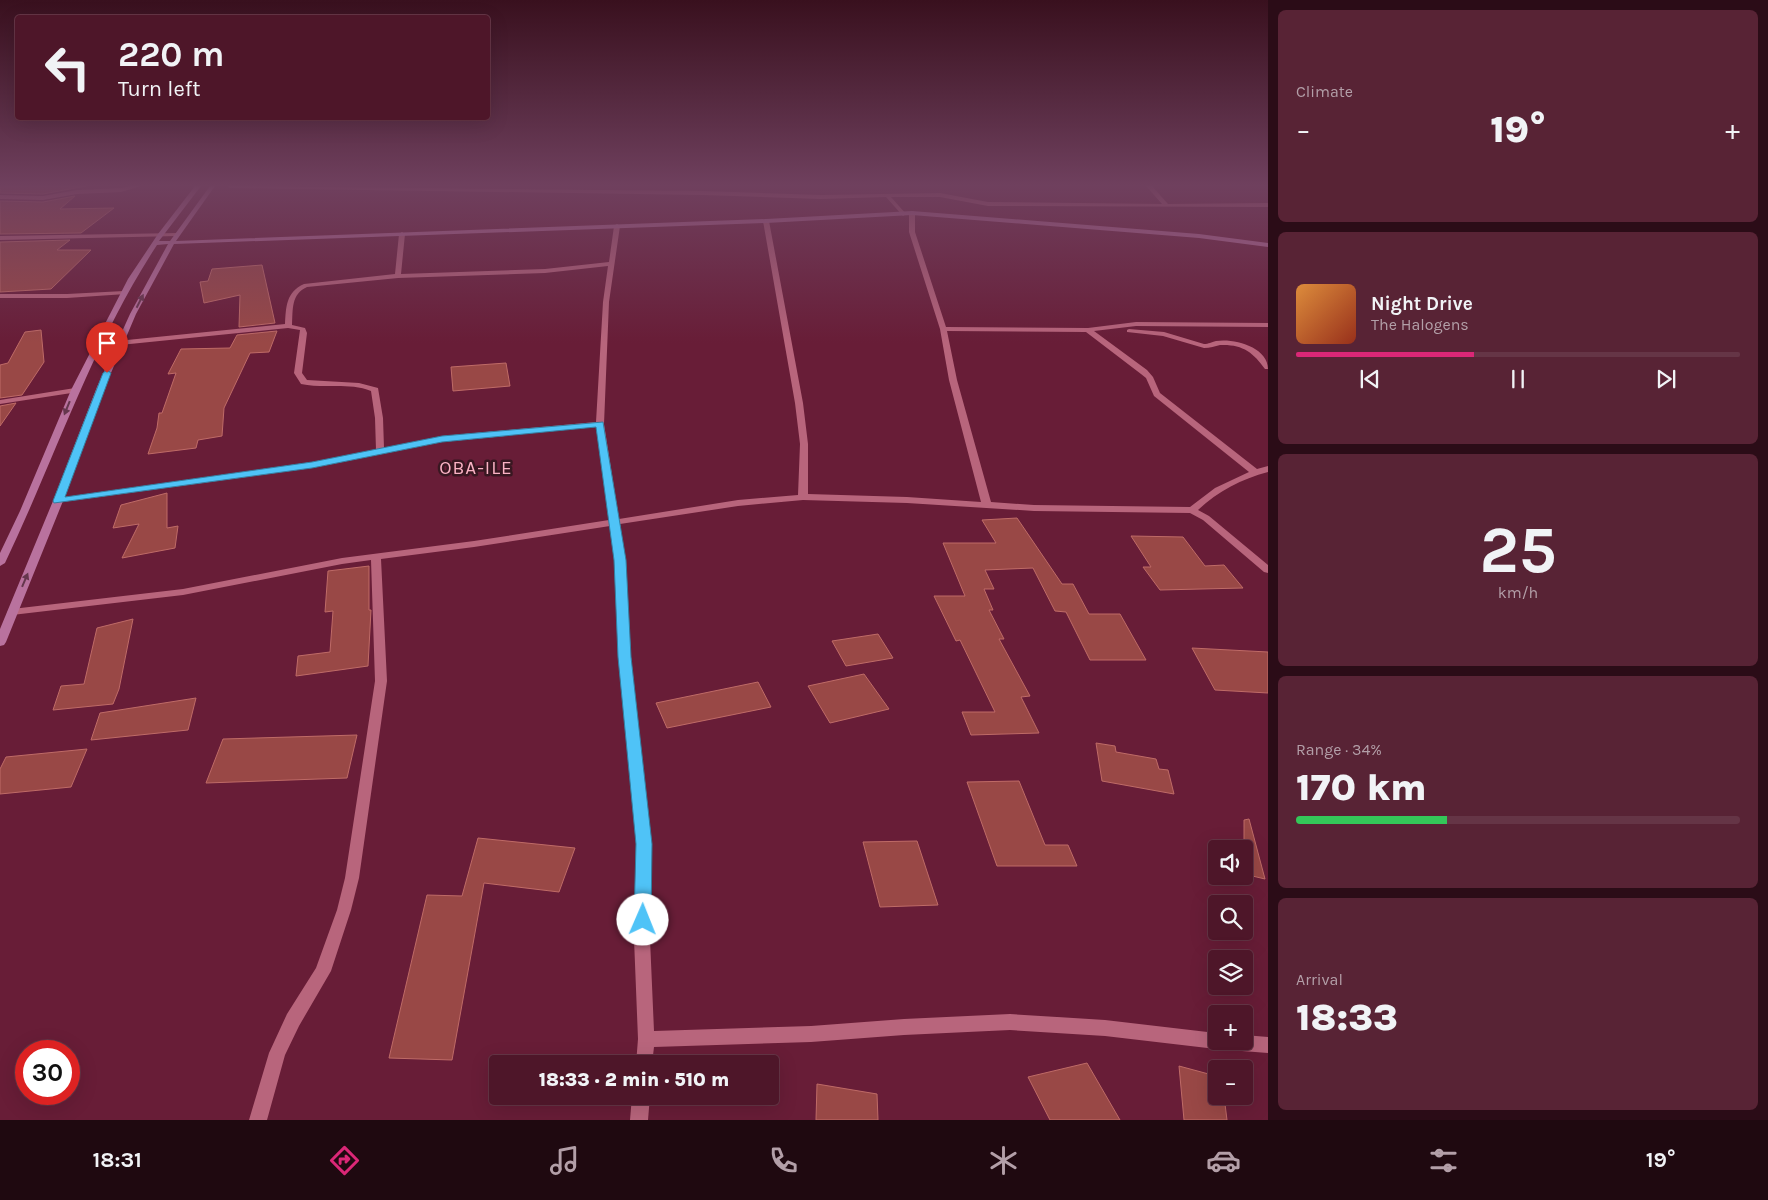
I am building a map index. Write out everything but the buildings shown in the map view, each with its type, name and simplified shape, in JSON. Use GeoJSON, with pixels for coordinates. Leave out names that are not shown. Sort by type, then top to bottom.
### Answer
{"type":"FeatureCollection","features":[{"type":"Feature","properties":{"kind":"main road"},"geometry":{"type":"LineString","coordinates":[[0,642],[120,343],[158,238]]}},
{"type":"Feature","properties":{"kind":"main road"},"geometry":{"type":"LineString","coordinates":[[0,563],[25,511],[75,390],[124,294],[142,278],[175,238]]}},
{"type":"Feature","properties":{"kind":"main road"},"geometry":{"type":"LineString","coordinates":[[155,243],[279,238]]}},
{"type":"Feature","properties":{"kind":"main road"},"geometry":{"type":"LineString","coordinates":[[1216,238],[1268,245]]}},
{"type":"Feature","properties":{"kind":"street"},"geometry":{"type":"LineString","coordinates":[[398,276],[402,238]]}},
{"type":"Feature","properties":{"kind":"street"},"geometry":{"type":"LineString","coordinates":[[615,238],[606,302],[600,424],[620,560],[625,657],[644,844],[642,938],[646,1039],[645,1055]]}},
{"type":"Feature","properties":{"kind":"street"},"geometry":{"type":"LineString","coordinates":[[769,238],[799,403],[804,444],[803,497]]}},
{"type":"Feature","properties":{"kind":"street"},"geometry":{"type":"LineString","coordinates":[[914,238],[920,263],[943,328],[953,380],[987,506]]}},
{"type":"Feature","properties":{"kind":"street"},"geometry":{"type":"LineString","coordinates":[[288,326],[292,294],[296,288],[320,282],[398,276],[546,271],[611,264]]}},
{"type":"Feature","properties":{"kind":"street"},"geometry":{"type":"LineString","coordinates":[[0,296],[124,294]]}},
{"type":"Feature","properties":{"kind":"street"},"geometry":{"type":"LineString","coordinates":[[943,328],[1088,330],[1136,324],[1268,325]]}},
{"type":"Feature","properties":{"kind":"street"},"geometry":{"type":"LineString","coordinates":[[120,343],[288,326],[303,329],[298,373],[304,382],[324,385],[368,386],[376,390],[380,451]]}},
{"type":"Feature","properties":{"kind":"street"},"geometry":{"type":"LineString","coordinates":[[1100,328],[1164,334],[1204,346],[1211,346],[1216,343],[1240,344],[1258,354],[1268,367]]}},
{"type":"Feature","properties":{"kind":"street"},"geometry":{"type":"LineString","coordinates":[[1088,330],[1144,372],[1149,377],[1157,394],[1255,472]]}},
{"type":"Feature","properties":{"kind":"street"},"geometry":{"type":"LineString","coordinates":[[0,402],[75,390]]}},
{"type":"Feature","properties":{"kind":"street"},"geometry":{"type":"LineString","coordinates":[[58,501],[312,465],[467,436],[600,424]]}},
{"type":"Feature","properties":{"kind":"street"},"geometry":{"type":"LineString","coordinates":[[1192,510],[1214,491],[1268,468]]}},
{"type":"Feature","properties":{"kind":"street"},"geometry":{"type":"LineString","coordinates":[[12,612],[183,592],[342,561],[376,558],[738,503],[803,497],[897,500],[987,506],[1192,510],[1206,518],[1268,570]]}},
{"type":"Feature","properties":{"kind":"street"},"geometry":{"type":"LineString","coordinates":[[258,1120],[277,1052],[293,1020],[323,971],[344,910],[352,878],[381,681],[376,558]]}},
{"type":"Feature","properties":{"kind":"street"},"geometry":{"type":"LineString","coordinates":[[646,1039],[811,1034],[1010,1022],[1105,1028],[1208,1040]]}},
{"type":"Feature","properties":{"kind":"street"},"geometry":{"type":"LineString","coordinates":[[1253,1044],[1268,1045]]}},
{"type":"Feature","properties":{"kind":"street"},"geometry":{"type":"LineString","coordinates":[[639,1120],[640,1105]]}},
{"type":"Feature","properties":{"kind":"district","name":"OBA-ILE"},"geometry":{"type":"Point","coordinates":[476,468]}},
{"type":"Feature","properties":{"kind":"route"},"geometry":{"type":"LineString","coordinates":[[107,373],[58,501],[312,465],[442,439],[600,424],[620,560],[625,657],[644,844],[643,920]]}}]}
